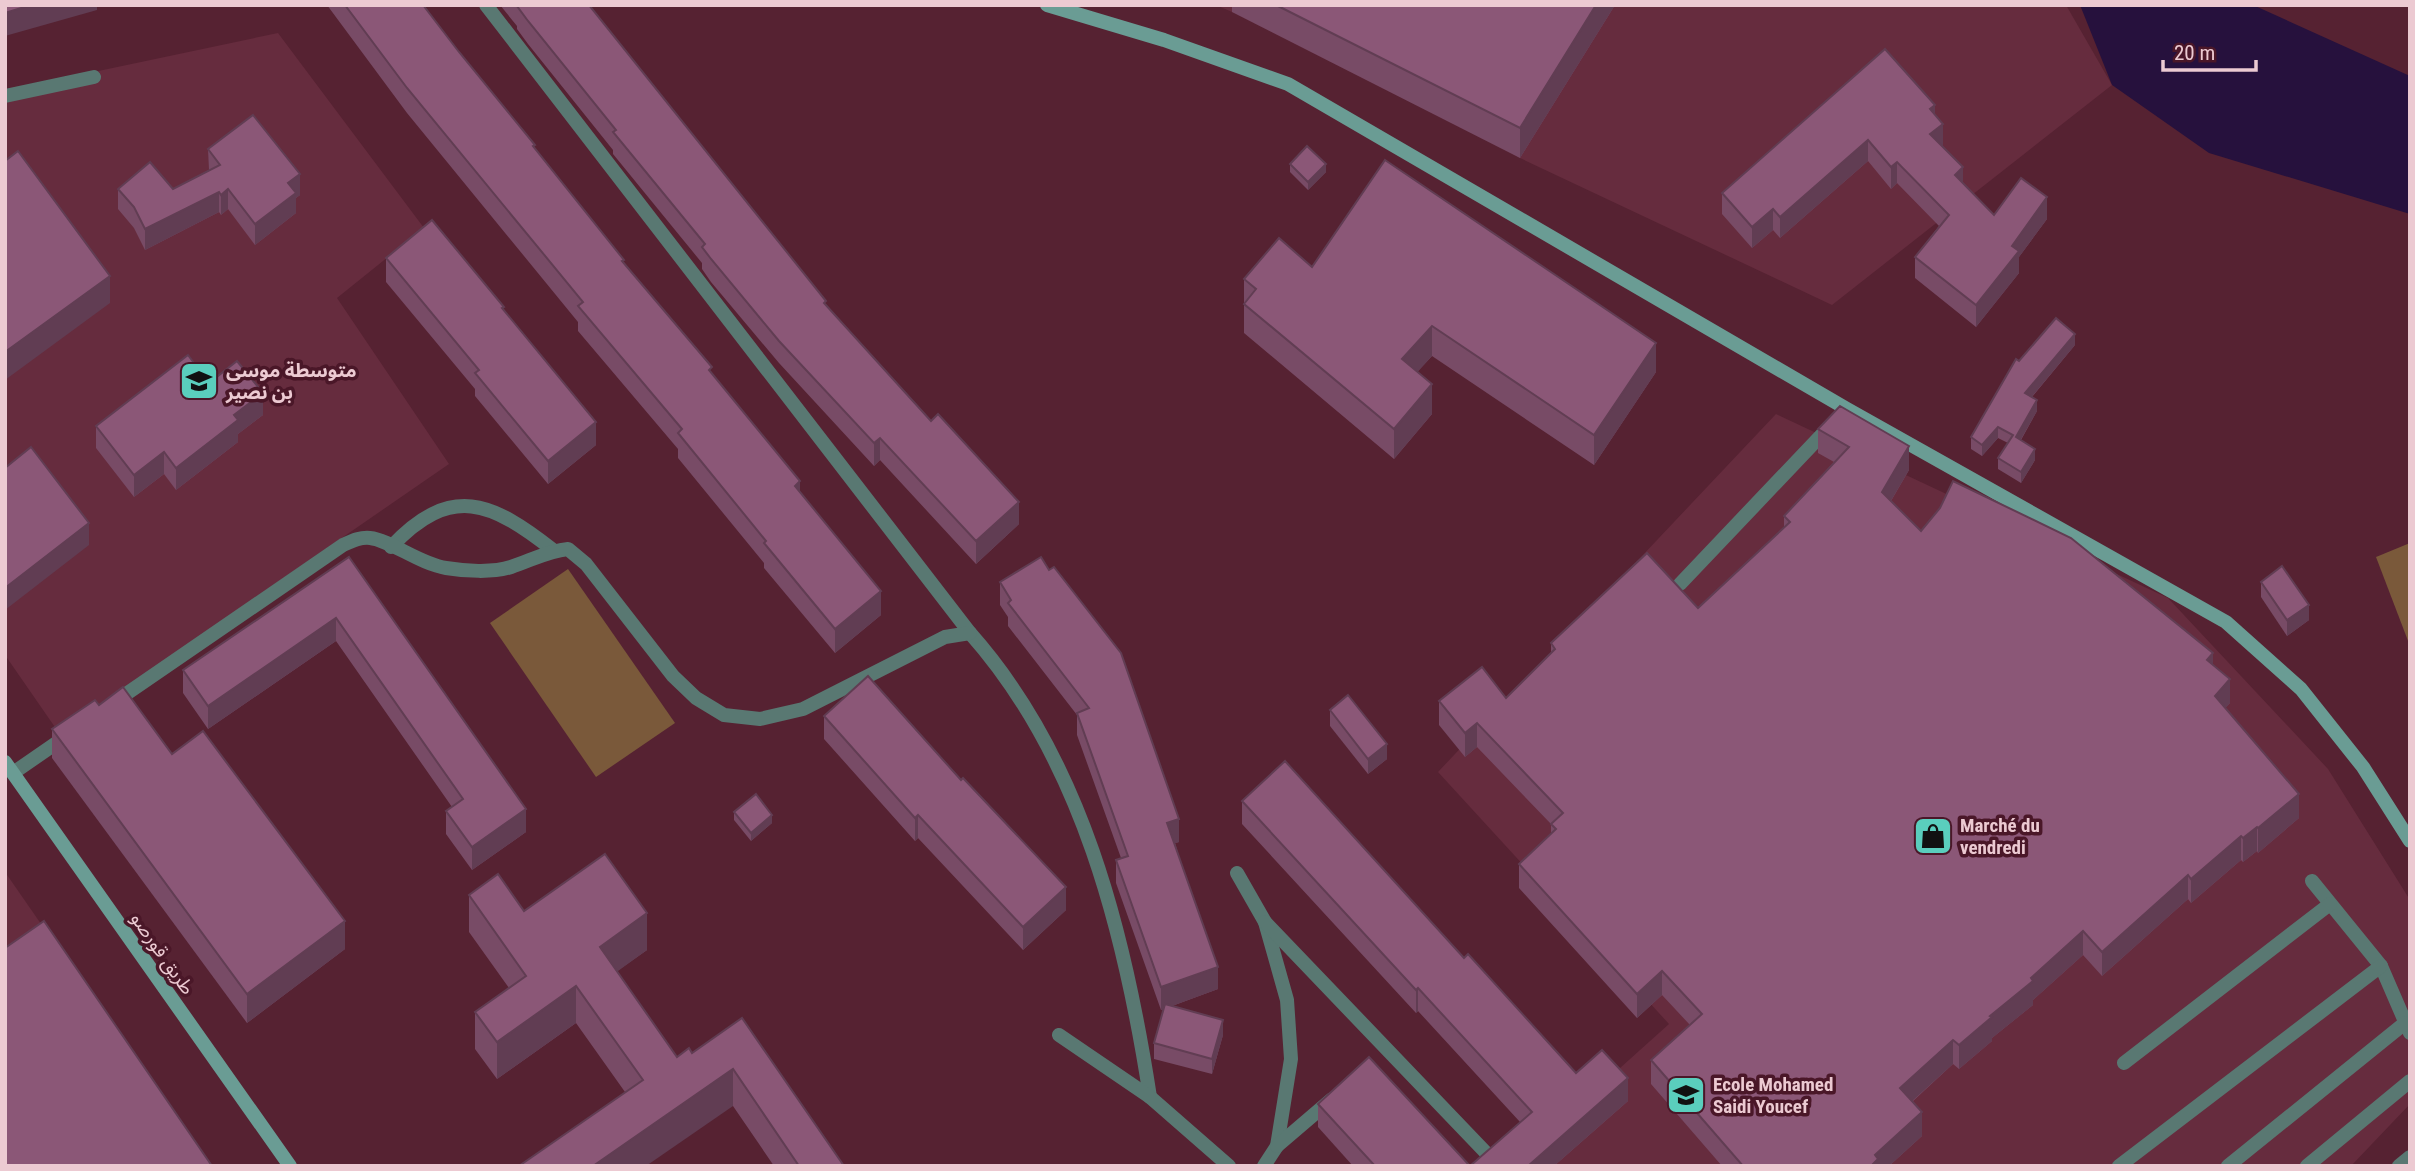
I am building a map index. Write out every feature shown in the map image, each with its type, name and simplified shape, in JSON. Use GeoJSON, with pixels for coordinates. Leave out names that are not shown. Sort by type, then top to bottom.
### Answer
{"type":"FeatureCollection","features":[{"type":"Feature","properties":{"kind":"main road"},"geometry":{"type":"LineString","coordinates":[[1047,5],[1164,40],[1288,84],[1847,409],[2226,622],[2301,689],[2363,767],[2410,841]]}},
{"type":"Feature","properties":{"kind":"main road","name":"طريق قورصو"},"geometry":{"type":"LineString","coordinates":[[9,767],[290,1166]]}},
{"type":"Feature","properties":{"kind":"street"},"geometry":{"type":"LineString","coordinates":[[486,5],[970,633],[996,662],[1061,772],[1090,842],[1110,907],[1140,1033],[1150,1097]]}},
{"type":"Feature","properties":{"kind":"street"},"geometry":{"type":"LineString","coordinates":[[5,96],[94,77]]}},
{"type":"Feature","properties":{"kind":"street"},"geometry":{"type":"LineString","coordinates":[[1680,584],[1847,409]]}},
{"type":"Feature","properties":{"kind":"street"},"geometry":{"type":"LineString","coordinates":[[391,547],[409,528],[429,514],[448,508],[468,507],[490,510],[509,517],[553,550]]}},
{"type":"Feature","properties":{"kind":"street"},"geometry":{"type":"LineString","coordinates":[[104,710],[343,545],[358,539],[371,538],[416,559],[445,568],[476,570],[507,569],[553,550],[568,549],[577,554],[673,676],[696,698],[724,715],[760,719],[803,709],[945,637],[970,633]]}},
{"type":"Feature","properties":{"kind":"street"},"geometry":{"type":"LineString","coordinates":[[9,767],[81,726]]}},
{"type":"Feature","properties":{"kind":"street"},"geometry":{"type":"LineString","coordinates":[[1237,873],[1265,922],[1383,1055],[1491,1158]]}},
{"type":"Feature","properties":{"kind":"street"},"geometry":{"type":"LineString","coordinates":[[2228,1166],[2407,1028],[2381,966],[2312,881]]}},
{"type":"Feature","properties":{"kind":"street"},"geometry":{"type":"LineString","coordinates":[[2124,1063],[2330,904]]}},
{"type":"Feature","properties":{"kind":"street"},"geometry":{"type":"LineString","coordinates":[[1265,922],[1287,1000],[1291,1059],[1277,1146]]}},
{"type":"Feature","properties":{"kind":"street"},"geometry":{"type":"LineString","coordinates":[[2119,1166],[2381,966]]}},
{"type":"Feature","properties":{"kind":"street"},"geometry":{"type":"LineString","coordinates":[[1059,1035],[1150,1097],[1229,1166]]}},
{"type":"Feature","properties":{"kind":"street"},"geometry":{"type":"LineString","coordinates":[[2307,1166],[2410,1081]]}},
{"type":"Feature","properties":{"kind":"street"},"geometry":{"type":"LineString","coordinates":[[1264,1166],[1277,1146],[1348,1085]]}},
{"type":"Feature","properties":{"kind":"street"},"geometry":{"type":"LineString","coordinates":[[2399,1166],[2410,1157]]}},
{"type":"Feature","properties":{"kind":"shaded area"},"geometry":{"type":"Polygon","coordinates":[[[1216,5],[2066,5],[2112,85],[1832,305],[1520,158],[1305,31],[1232,12],[1216,5]]]}},
{"type":"Feature","properties":{"kind":"shaded area"},"geometry":{"type":"Polygon","coordinates":[[[2080,5],[2253,5],[2410,76],[2410,214],[2209,153],[2112,85],[2080,5]]]}},
{"type":"Feature","properties":{"kind":"shaded area","name":"متوسطة موسى بن نصير"},"geometry":{"type":"Polygon","coordinates":[[[278,33],[424,228],[337,298],[449,464],[59,733],[5,655],[5,95],[32,85],[278,33]]]}},
{"type":"Feature","properties":{"kind":"shaded area","name":"Marché du vendredi"},"geometry":{"type":"Polygon","coordinates":[[[1776,414],[2168,598],[2328,769],[2410,900],[2410,1104],[2351,1166],[1511,1166],[1669,1024],[1438,772],[1776,414]]]}},
{"type":"Feature","properties":{"kind":"shaded area"},"geometry":{"type":"Polygon","coordinates":[[[2410,543],[2410,646],[2376,557],[2410,543]]]}},
{"type":"Feature","properties":{"kind":"shaded area"},"geometry":{"type":"Polygon","coordinates":[[[568,569],[675,723],[596,777],[490,623],[568,569]]]}},
{"type":"Feature","properties":{"kind":"shaded area"},"geometry":{"type":"Polygon","coordinates":[[[5,872],[57,947],[5,983],[5,872]]]}},
{"type":"Feature","properties":{"kind":"building"},"geometry":{"type":"Polygon","coordinates":[[[5,5],[31,5],[5,13],[5,5]]]}},
{"type":"Feature","properties":{"kind":"building"},"geometry":{"type":"Polygon","coordinates":[[[345,5],[423,5],[535,145],[533,146],[624,260],[622,261],[712,367],[709,370],[800,481],[795,486],[881,591],[835,629],[678,433],[682,429],[578,306],[583,302],[407,88],[345,5]]]}},
{"type":"Feature","properties":{"kind":"building"},"geometry":{"type":"Polygon","coordinates":[[[518,5],[589,5],[826,301],[824,303],[931,421],[938,414],[1019,502],[976,541],[880,438],[874,443],[779,341],[711,259],[702,247],[705,244],[613,132],[616,130],[518,5]]]}},
{"type":"Feature","properties":{"kind":"building"},"geometry":{"type":"Polygon","coordinates":[[[1276,5],[1596,5],[1520,128],[1276,5]]]}},
{"type":"Feature","properties":{"kind":"building"},"geometry":{"type":"Polygon","coordinates":[[[1885,49],[1935,105],[1930,109],[1943,124],[1930,134],[1963,167],[1955,175],[1994,215],[2021,178],[2047,197],[2012,246],[2019,251],[1976,305],[1915,257],[1949,215],[1897,162],[1891,167],[1868,140],[1780,217],[1773,209],[1752,227],[1722,193],[1885,49]]]}},
{"type":"Feature","properties":{"kind":"building"},"geometry":{"type":"Polygon","coordinates":[[[253,115],[300,174],[288,183],[296,193],[255,224],[228,189],[221,195],[219,192],[145,229],[134,207],[118,189],[150,162],[173,189],[220,165],[208,149],[253,115]]]}},
{"type":"Feature","properties":{"kind":"building"},"geometry":{"type":"Polygon","coordinates":[[[1307,146],[1326,164],[1308,182],[1290,164],[1307,146]]]}},
{"type":"Feature","properties":{"kind":"building"},"geometry":{"type":"Polygon","coordinates":[[[18,151],[110,276],[5,352],[5,161],[18,151]]]}},
{"type":"Feature","properties":{"kind":"building"},"geometry":{"type":"Polygon","coordinates":[[[1385,160],[1656,343],[1594,435],[1432,326],[1402,359],[1432,384],[1394,429],[1244,304],[1256,289],[1244,279],[1279,238],[1312,267],[1385,160]]]}},
{"type":"Feature","properties":{"kind":"building"},"geometry":{"type":"Polygon","coordinates":[[[432,220],[596,422],[548,461],[475,373],[479,370],[386,258],[432,220]]]}},
{"type":"Feature","properties":{"kind":"building"},"geometry":{"type":"Polygon","coordinates":[[[2056,318],[2075,334],[2025,393],[2037,400],[2016,437],[2035,449],[2021,472],[1998,458],[2013,435],[1998,427],[1982,445],[1971,437],[2016,359],[2019,361],[2056,318]]]}},
{"type":"Feature","properties":{"kind":"building"},"geometry":{"type":"Polygon","coordinates":[[[188,355],[209,383],[237,361],[263,393],[234,415],[238,420],[176,468],[164,452],[134,475],[96,426],[188,355]]]}},
{"type":"Feature","properties":{"kind":"building","name":"Marché du vendredi"},"geometry":{"type":"Polygon","coordinates":[[[1840,406],[1909,446],[1882,492],[1921,531],[1940,508],[1953,481],[2071,538],[2213,653],[2207,660],[2230,679],[2215,696],[2299,794],[2258,828],[2243,838],[2241,836],[2191,879],[2188,875],[2102,952],[2083,931],[2031,978],[2033,981],[1959,1045],[1953,1040],[1900,1088],[1922,1112],[1875,1155],[1878,1159],[1871,1166],[1743,1166],[1651,1060],[1702,1014],[1662,971],[1637,994],[1519,864],[1556,829],[1551,824],[1563,813],[1477,723],[1465,733],[1439,701],[1482,667],[1506,698],[1555,649],[1551,643],[1647,553],[1698,608],[1790,522],[1784,516],[1849,447],[1818,429],[1840,406]]]}},
{"type":"Feature","properties":{"kind":"building"},"geometry":{"type":"Polygon","coordinates":[[[31,447],[89,523],[5,588],[5,468],[31,447]]]}},
{"type":"Feature","properties":{"kind":"building"},"geometry":{"type":"Polygon","coordinates":[[[349,557],[526,809],[472,847],[446,811],[463,799],[336,618],[208,706],[183,670],[349,557]]]}},
{"type":"Feature","properties":{"kind":"building"},"geometry":{"type":"Polygon","coordinates":[[[1041,557],[1049,570],[1054,567],[1121,653],[1179,819],[1167,823],[1218,967],[1161,987],[1116,860],[1128,856],[1077,713],[1089,708],[1008,603],[1011,600],[1000,582],[1041,557]]]}},
{"type":"Feature","properties":{"kind":"building"},"geometry":{"type":"Polygon","coordinates":[[[2282,566],[2309,605],[2287,620],[2261,582],[2282,566]]]}},
{"type":"Feature","properties":{"kind":"building"},"geometry":{"type":"Polygon","coordinates":[[[868,676],[961,780],[963,778],[1066,887],[1023,927],[918,815],[915,818],[824,716],[868,676]]]}},
{"type":"Feature","properties":{"kind":"building"},"geometry":{"type":"Polygon","coordinates":[[[123,687],[172,754],[203,731],[345,921],[247,994],[52,729],[95,700],[99,705],[123,687]]]}},
{"type":"Feature","properties":{"kind":"building"},"geometry":{"type":"Polygon","coordinates":[[[1348,695],[1387,744],[1368,759],[1330,710],[1348,695]]]}},
{"type":"Feature","properties":{"kind":"building"},"geometry":{"type":"Polygon","coordinates":[[[1285,761],[1464,958],[1468,954],[1576,1073],[1602,1050],[1628,1078],[1528,1166],[1470,1166],[1532,1112],[1242,801],[1285,761]]]}},
{"type":"Feature","properties":{"kind":"building"},"geometry":{"type":"Polygon","coordinates":[[[756,794],[772,815],[751,833],[734,812],[756,794]]]}},
{"type":"Feature","properties":{"kind":"building"},"geometry":{"type":"Polygon","coordinates":[[[605,854],[647,913],[600,947],[677,1057],[689,1048],[692,1053],[742,1018],[844,1166],[799,1166],[733,1069],[593,1166],[519,1166],[643,1080],[576,986],[497,1042],[475,1012],[526,976],[469,895],[498,874],[524,911],[605,854]]]}},
{"type":"Feature","properties":{"kind":"building"},"geometry":{"type":"Polygon","coordinates":[[[44,921],[212,1166],[5,1166],[5,948],[44,921]]]}},
{"type":"Feature","properties":{"kind":"building"},"geometry":{"type":"Polygon","coordinates":[[[1165,1004],[1223,1020],[1212,1059],[1154,1043],[1165,1004]]]}},
{"type":"Feature","properties":{"kind":"building"},"geometry":{"type":"Polygon","coordinates":[[[1369,1057],[1470,1166],[1375,1166],[1318,1104],[1369,1057]]]}},
{"type":"Feature","properties":{"kind":"place","name":"متوسطة موسى بن نصير"},"geometry":{"type":"Point","coordinates":[199,381]}},
{"type":"Feature","properties":{"kind":"place","name":"Marché du vendredi"},"geometry":{"type":"Point","coordinates":[1933,836]}},
{"type":"Feature","properties":{"kind":"place","name":"Ecole Mohamed Saidi Youcef"},"geometry":{"type":"Point","coordinates":[1686,1095]}}]}
